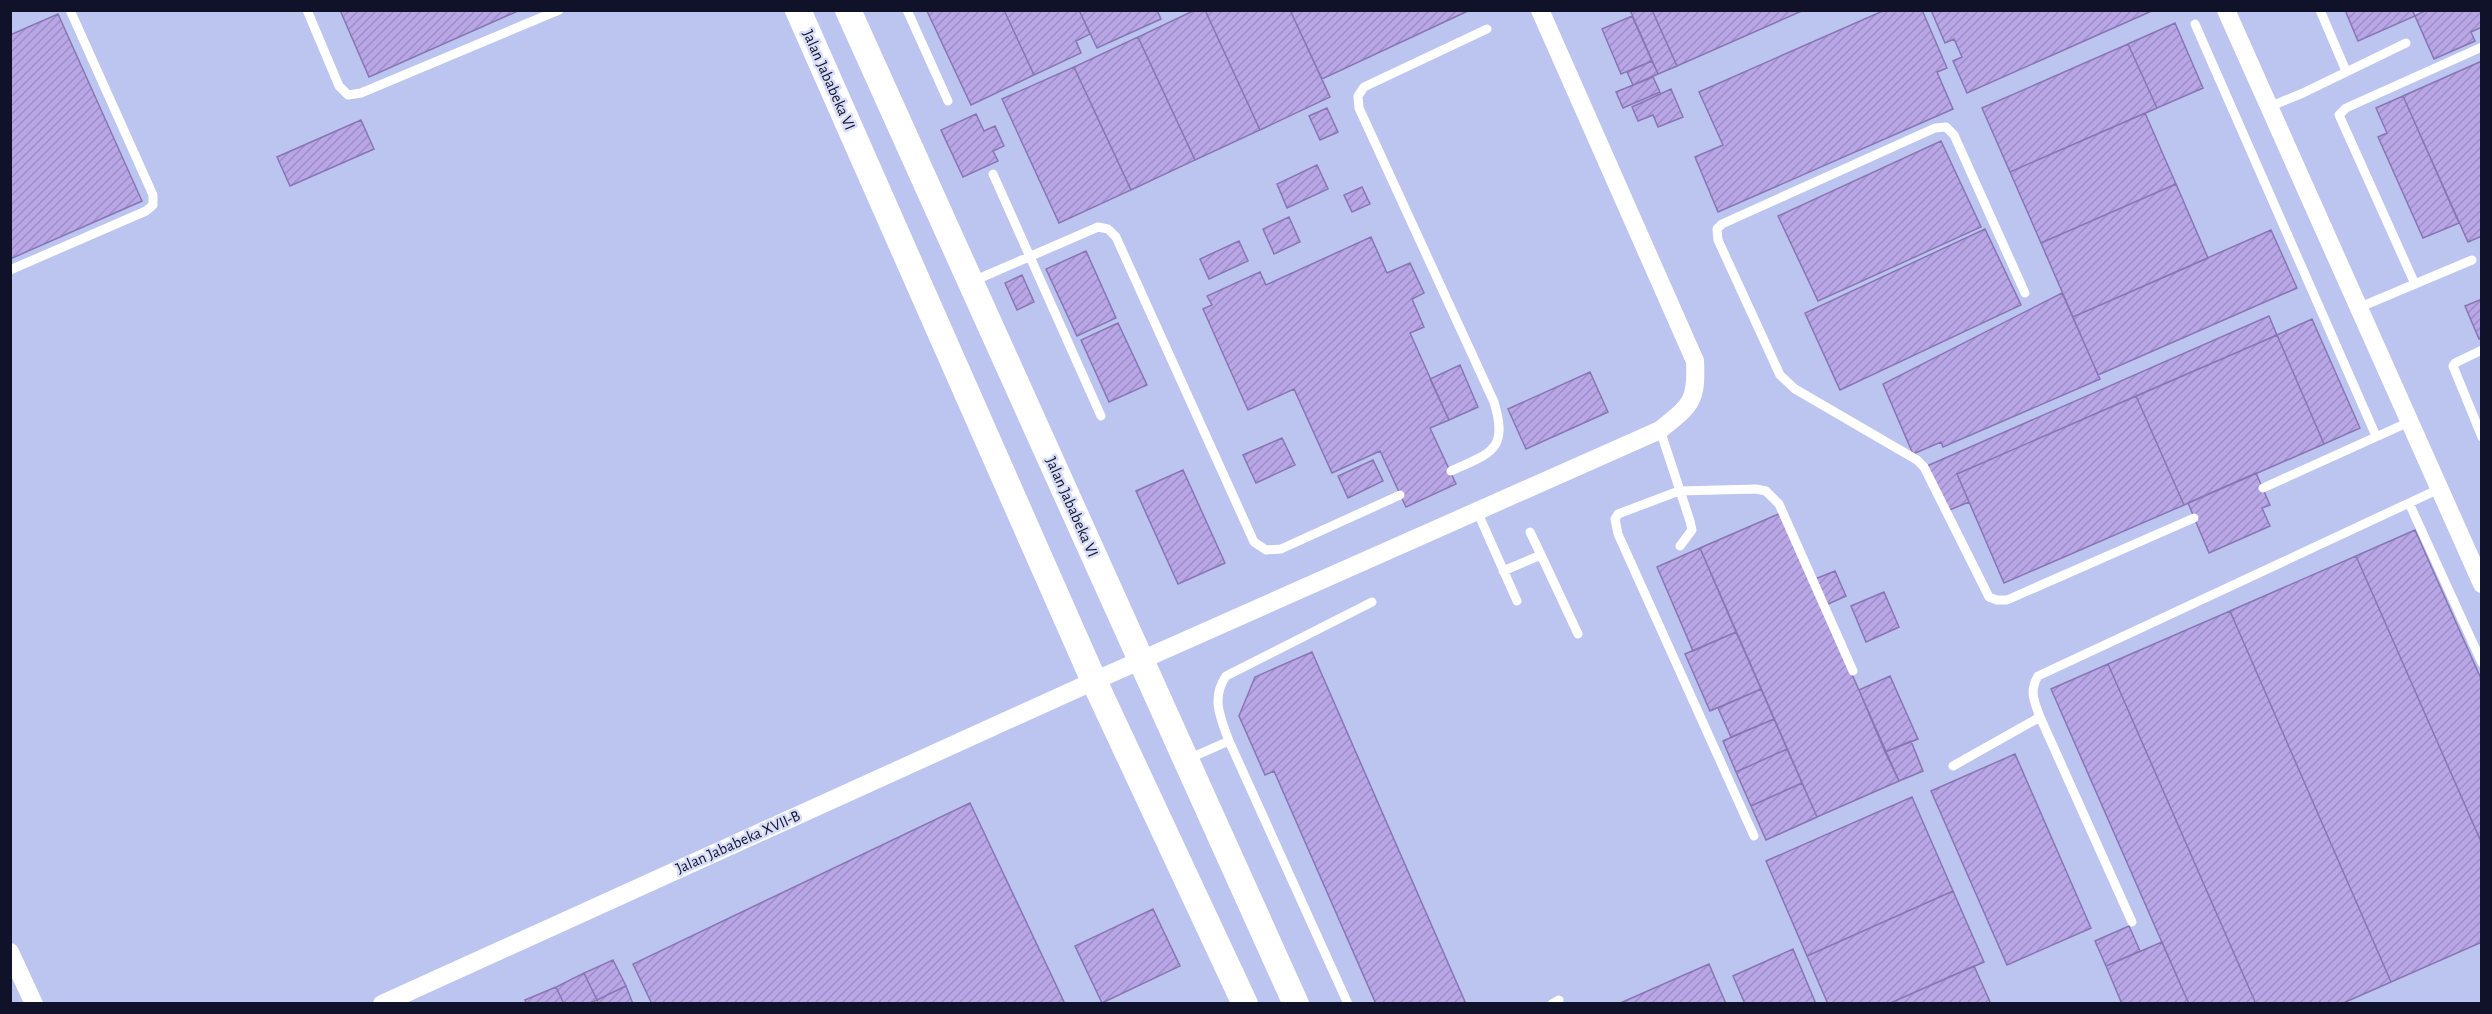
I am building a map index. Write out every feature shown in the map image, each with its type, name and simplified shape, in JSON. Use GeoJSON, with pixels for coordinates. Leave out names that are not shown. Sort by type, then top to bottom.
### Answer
{"type":"FeatureCollection","features":[{"type":"Feature","properties":{"kind":"street","name":"Jalan Jababeka VI"},"geometry":{"type":"LineString","coordinates":[[798,10],[1094,681],[1245,1004]]}},
{"type":"Feature","properties":{"kind":"street","name":"Jalan Jababeka VI"},"geometry":{"type":"LineString","coordinates":[[848,10],[1296,1004]]}},
{"type":"Feature","properties":{"kind":"street","name":"Jalan Jababeka XVII-B"},"geometry":{"type":"LineString","coordinates":[[382,1004],[1094,681],[1660,430],[1683,412],[1692,400],[1696,384],[1695,361],[1540,10]]}},
{"type":"Feature","properties":{"kind":"street"},"geometry":{"type":"LineString","coordinates":[[2226,10],[2481,584]]}},
{"type":"Feature","properties":{"kind":"street"},"geometry":{"type":"LineString","coordinates":[[10,952],[34,1004]]}},
{"type":"Feature","properties":{"kind":"lane"},"geometry":{"type":"LineString","coordinates":[[10,270],[146,211],[153,205],[153,195],[70,10]]}},
{"type":"Feature","properties":{"kind":"lane"},"geometry":{"type":"LineString","coordinates":[[307,10],[339,86],[348,95],[361,93],[559,10]]}},
{"type":"Feature","properties":{"kind":"lane"},"geometry":{"type":"LineString","coordinates":[[907,10],[948,101]]}},
{"type":"Feature","properties":{"kind":"lane"},"geometry":{"type":"LineString","coordinates":[[2320,10],[2346,71]]}},
{"type":"Feature","properties":{"kind":"lane"},"geometry":{"type":"LineString","coordinates":[[2195,24],[2376,436]]}},
{"type":"Feature","properties":{"kind":"lane"},"geometry":{"type":"LineString","coordinates":[[1451,471],[1489,454],[1498,442],[1499,417],[1359,108],[1358,96],[1364,87],[1487,29]]}},
{"type":"Feature","properties":{"kind":"lane"},"geometry":{"type":"LineString","coordinates":[[2269,107],[2406,43]]}},
{"type":"Feature","properties":{"kind":"lane"},"geometry":{"type":"LineString","coordinates":[[2415,284],[2339,115],[2346,108],[2481,47]]}},
{"type":"Feature","properties":{"kind":"lane"},"geometry":{"type":"LineString","coordinates":[[2025,293],[1954,135],[1946,127],[1935,128],[1722,224],[1717,229],[1718,240],[1780,375],[1795,389],[1917,460],[1924,467],[1989,597],[1996,600],[2007,600],[2194,518]]}},
{"type":"Feature","properties":{"kind":"lane"},"geometry":{"type":"LineString","coordinates":[[993,174],[1101,416]]}},
{"type":"Feature","properties":{"kind":"lane"},"geometry":{"type":"LineString","coordinates":[[971,282],[1098,227],[1108,228],[1116,237],[1254,542],[1266,550],[1281,549],[1400,495]]}},
{"type":"Feature","properties":{"kind":"lane"},"geometry":{"type":"LineString","coordinates":[[2358,308],[2472,260]]}},
{"type":"Feature","properties":{"kind":"lane"},"geometry":{"type":"LineString","coordinates":[[2481,350],[2453,366],[2481,437]]}},
{"type":"Feature","properties":{"kind":"lane"},"geometry":{"type":"LineString","coordinates":[[2263,488],[2409,422]]}},
{"type":"Feature","properties":{"kind":"lane"},"geometry":{"type":"LineString","coordinates":[[1660,430],[1692,530],[1680,546]]}},
{"type":"Feature","properties":{"kind":"lane"},"geometry":{"type":"LineString","coordinates":[[1755,836],[1614,523],[1618,514],[1679,491],[1747,489],[1766,491],[1779,504],[1853,671]]}},
{"type":"Feature","properties":{"kind":"lane"},"geometry":{"type":"LineString","coordinates":[[2132,922],[2031,695],[2033,684],[2038,676],[2439,489]]}},
{"type":"Feature","properties":{"kind":"lane"},"geometry":{"type":"LineString","coordinates":[[2409,503],[2481,663]]}},
{"type":"Feature","properties":{"kind":"lane"},"geometry":{"type":"LineString","coordinates":[[1477,511],[1517,601]]}},
{"type":"Feature","properties":{"kind":"lane"},"geometry":{"type":"LineString","coordinates":[[1530,532],[1578,634]]}},
{"type":"Feature","properties":{"kind":"lane"},"geometry":{"type":"LineString","coordinates":[[1503,571],[1541,555]]}},
{"type":"Feature","properties":{"kind":"lane"},"geometry":{"type":"LineString","coordinates":[[1348,1004],[1229,741],[1218,711],[1217,695],[1226,676],[1372,602]]}},
{"type":"Feature","properties":{"kind":"lane"},"geometry":{"type":"LineString","coordinates":[[1953,766],[2040,717]]}},
{"type":"Feature","properties":{"kind":"lane"},"geometry":{"type":"LineString","coordinates":[[1186,760],[1229,741]]}},
{"type":"Feature","properties":{"kind":"shaded area"},"geometry":{"type":"Polygon","coordinates":[[[11,11],[2481,11],[2481,1003],[11,1003],[11,11]]]}},
{"type":"Feature","properties":{"kind":"building"},"geometry":{"type":"Polygon","coordinates":[[[340,10],[520,10],[369,77],[340,10]]]}},
{"type":"Feature","properties":{"kind":"building"},"geometry":{"type":"Polygon","coordinates":[[[1004,10],[1034,75],[971,105],[927,11],[1004,10]]]}},
{"type":"Feature","properties":{"kind":"building"},"geometry":{"type":"Polygon","coordinates":[[[1004,10],[1079,10],[1090,34],[1076,41],[1081,53],[1034,75],[1004,10]]]}},
{"type":"Feature","properties":{"kind":"building"},"geometry":{"type":"Polygon","coordinates":[[[1079,10],[1157,10],[1161,19],[1097,48],[1079,10]]]}},
{"type":"Feature","properties":{"kind":"building"},"geometry":{"type":"Polygon","coordinates":[[[1195,10],[1205,10],[1260,130],[1195,160],[1138,37],[1195,10]]]}},
{"type":"Feature","properties":{"kind":"building"},"geometry":{"type":"Polygon","coordinates":[[[1205,10],[1290,10],[1330,97],[1260,130],[1205,10]]]}},
{"type":"Feature","properties":{"kind":"building"},"geometry":{"type":"Polygon","coordinates":[[[1290,10],[1470,10],[1322,79],[1290,10]]]}},
{"type":"Feature","properties":{"kind":"building"},"geometry":{"type":"Polygon","coordinates":[[[1630,10],[1652,10],[1677,66],[1658,74],[1630,10]]]}},
{"type":"Feature","properties":{"kind":"building"},"geometry":{"type":"Polygon","coordinates":[[[1652,10],[1804,10],[1677,66],[1652,10]]]}},
{"type":"Feature","properties":{"kind":"building"},"geometry":{"type":"Polygon","coordinates":[[[1885,10],[1922,10],[1947,68],[1937,72],[1953,109],[1718,212],[1695,157],[1723,145],[1699,92],[1885,10]]]}},
{"type":"Feature","properties":{"kind":"building"},"geometry":{"type":"Polygon","coordinates":[[[1931,10],[2154,10],[1967,93],[1953,61],[1962,57],[1954,39],[1945,43],[1931,10]]]}},
{"type":"Feature","properties":{"kind":"building"},"geometry":{"type":"Polygon","coordinates":[[[2345,10],[2412,10],[2415,16],[2358,41],[2345,10]]]}},
{"type":"Feature","properties":{"kind":"building"},"geometry":{"type":"Polygon","coordinates":[[[2426,10],[2482,10],[2482,27],[2471,32],[2475,41],[2434,59],[2415,16],[2426,10]]]}},
{"type":"Feature","properties":{"kind":"building"},"geometry":{"type":"Polygon","coordinates":[[[58,14],[142,201],[10,259],[10,35],[58,14]]]}},
{"type":"Feature","properties":{"kind":"building"},"geometry":{"type":"Polygon","coordinates":[[[1632,16],[1652,61],[1621,74],[1602,29],[1632,16]]]}},
{"type":"Feature","properties":{"kind":"building"},"geometry":{"type":"Polygon","coordinates":[[[2175,23],[2203,88],[2157,108],[2128,44],[2175,23]]]}},
{"type":"Feature","properties":{"kind":"building"},"geometry":{"type":"Polygon","coordinates":[[[1138,37],[1195,160],[1131,190],[1074,67],[1138,37]]]}},
{"type":"Feature","properties":{"kind":"building"},"geometry":{"type":"Polygon","coordinates":[[[2128,44],[2157,108],[2010,172],[1982,108],[2128,44]]]}},
{"type":"Feature","properties":{"kind":"building"},"geometry":{"type":"Polygon","coordinates":[[[1652,61],[1658,74],[1633,85],[1627,72],[1652,61]]]}},
{"type":"Feature","properties":{"kind":"building"},"geometry":{"type":"Polygon","coordinates":[[[2482,61],[2482,236],[2468,242],[2403,96],[2482,61]]]}},
{"type":"Feature","properties":{"kind":"building"},"geometry":{"type":"Polygon","coordinates":[[[1074,67],[1131,190],[1059,223],[1002,99],[1074,67]]]}},
{"type":"Feature","properties":{"kind":"building"},"geometry":{"type":"Polygon","coordinates":[[[1653,77],[1660,92],[1623,108],[1616,92],[1653,77]]]}},
{"type":"Feature","properties":{"kind":"building"},"geometry":{"type":"Polygon","coordinates":[[[1671,89],[1683,117],[1658,127],[1653,115],[1638,121],[1632,107],[1671,89]]]}},
{"type":"Feature","properties":{"kind":"building"},"geometry":{"type":"Polygon","coordinates":[[[2403,96],[2459,223],[2423,238],[2378,137],[2387,133],[2376,108],[2403,96]]]}},
{"type":"Feature","properties":{"kind":"building"},"geometry":{"type":"Polygon","coordinates":[[[1327,108],[1338,132],[1320,140],[1309,116],[1327,108]]]}},
{"type":"Feature","properties":{"kind":"building"},"geometry":{"type":"Polygon","coordinates":[[[2145,113],[2176,184],[2041,243],[2010,172],[2145,113]]]}},
{"type":"Feature","properties":{"kind":"building"},"geometry":{"type":"Polygon","coordinates":[[[976,114],[984,131],[995,126],[1004,146],[993,151],[998,161],[963,177],[941,130],[976,114]]]}},
{"type":"Feature","properties":{"kind":"building"},"geometry":{"type":"Polygon","coordinates":[[[361,120],[374,149],[290,186],[277,157],[361,120]]]}},
{"type":"Feature","properties":{"kind":"building"},"geometry":{"type":"Polygon","coordinates":[[[1941,141],[1981,227],[1818,301],[1778,216],[1941,141]]]}},
{"type":"Feature","properties":{"kind":"building"},"geometry":{"type":"Polygon","coordinates":[[[1317,165],[1328,189],[1287,208],[1277,184],[1317,165]]]}},
{"type":"Feature","properties":{"kind":"building"},"geometry":{"type":"Polygon","coordinates":[[[2176,184],[2208,258],[2073,317],[2041,243],[2176,184]]]}},
{"type":"Feature","properties":{"kind":"building"},"geometry":{"type":"Polygon","coordinates":[[[1362,187],[1370,204],[1352,212],[1344,195],[1362,187]]]}},
{"type":"Feature","properties":{"kind":"building"},"geometry":{"type":"Polygon","coordinates":[[[1289,217],[1300,242],[1274,254],[1263,229],[1289,217]]]}},
{"type":"Feature","properties":{"kind":"building"},"geometry":{"type":"Polygon","coordinates":[[[1985,229],[2021,305],[1840,390],[1805,313],[1985,229]]]}},
{"type":"Feature","properties":{"kind":"building"},"geometry":{"type":"Polygon","coordinates":[[[2271,230],[2297,288],[2098,375],[2073,317],[2271,230]]]}},
{"type":"Feature","properties":{"kind":"building"},"geometry":{"type":"Polygon","coordinates":[[[1371,237],[1387,273],[1410,263],[1424,293],[1412,299],[1424,327],[1410,333],[1449,420],[1430,428],[1456,484],[1406,507],[1380,451],[1332,473],[1294,389],[1248,410],[1203,309],[1212,305],[1207,296],[1260,272],[1266,285],[1371,237]]]}},
{"type":"Feature","properties":{"kind":"building"},"geometry":{"type":"Polygon","coordinates":[[[1239,241],[1248,261],[1209,279],[1200,259],[1239,241]]]}},
{"type":"Feature","properties":{"kind":"building"},"geometry":{"type":"Polygon","coordinates":[[[1086,251],[1116,318],[1077,336],[1046,269],[1086,251]]]}},
{"type":"Feature","properties":{"kind":"building"},"geometry":{"type":"Polygon","coordinates":[[[1022,275],[1034,302],[1017,310],[1005,283],[1022,275]]]}},
{"type":"Feature","properties":{"kind":"building"},"geometry":{"type":"Polygon","coordinates":[[[2062,293],[2100,379],[1943,447],[1941,442],[1913,454],[1883,384],[2062,293]]]}},
{"type":"Feature","properties":{"kind":"building"},"geometry":{"type":"Polygon","coordinates":[[[2482,299],[2482,338],[2479,339],[2465,306],[2482,299]]]}},
{"type":"Feature","properties":{"kind":"building"},"geometry":{"type":"Polygon","coordinates":[[[2269,316],[2277,335],[1957,474],[1969,502],[1947,511],[1927,466],[2269,316]]]}},
{"type":"Feature","properties":{"kind":"building"},"geometry":{"type":"Polygon","coordinates":[[[2312,319],[2360,428],[2324,444],[2277,335],[2312,319]]]}},
{"type":"Feature","properties":{"kind":"building"},"geometry":{"type":"Polygon","coordinates":[[[1118,323],[1147,385],[1109,402],[1081,340],[1118,323]]]}},
{"type":"Feature","properties":{"kind":"building"},"geometry":{"type":"Polygon","coordinates":[[[2277,335],[2324,444],[2184,505],[2136,396],[2277,335]]]}},
{"type":"Feature","properties":{"kind":"building"},"geometry":{"type":"Polygon","coordinates":[[[1460,365],[1478,407],[1449,420],[1430,379],[1460,365]]]}},
{"type":"Feature","properties":{"kind":"building"},"geometry":{"type":"Polygon","coordinates":[[[1590,372],[1608,412],[1526,449],[1508,409],[1590,372]]]}},
{"type":"Feature","properties":{"kind":"building"},"geometry":{"type":"Polygon","coordinates":[[[2136,396],[2184,505],[2004,583],[1957,474],[2136,396]]]}},
{"type":"Feature","properties":{"kind":"building"},"geometry":{"type":"Polygon","coordinates":[[[1282,438],[1295,465],[1256,483],[1243,455],[1282,438]]]}},
{"type":"Feature","properties":{"kind":"building"},"geometry":{"type":"Polygon","coordinates":[[[1373,460],[1383,481],[1348,498],[1338,476],[1373,460]]]}},
{"type":"Feature","properties":{"kind":"building"},"geometry":{"type":"Polygon","coordinates":[[[1183,470],[1225,563],[1178,584],[1136,491],[1183,470]]]}},
{"type":"Feature","properties":{"kind":"building"},"geometry":{"type":"Polygon","coordinates":[[[2256,473],[2270,505],[2262,508],[2270,526],[2209,553],[2188,503],[2256,473]]]}},
{"type":"Feature","properties":{"kind":"building"},"geometry":{"type":"Polygon","coordinates":[[[1781,513],[1899,781],[1817,817],[1700,548],[1781,513]]]}},
{"type":"Feature","properties":{"kind":"building"},"geometry":{"type":"Polygon","coordinates":[[[2415,530],[2482,681],[2482,844],[2356,556],[2415,530]]]}},
{"type":"Feature","properties":{"kind":"building"},"geometry":{"type":"Polygon","coordinates":[[[1700,548],[1736,632],[1693,651],[1657,567],[1700,548]]]}},
{"type":"Feature","properties":{"kind":"building"},"geometry":{"type":"Polygon","coordinates":[[[2356,556],[2482,844],[2482,942],[2391,982],[2230,611],[2356,556]]]}},
{"type":"Feature","properties":{"kind":"building"},"geometry":{"type":"Polygon","coordinates":[[[1835,571],[1846,596],[1826,605],[1815,579],[1835,571]]]}},
{"type":"Feature","properties":{"kind":"building"},"geometry":{"type":"Polygon","coordinates":[[[1884,592],[1899,627],[1866,642],[1851,606],[1884,592]]]}},
{"type":"Feature","properties":{"kind":"building"},"geometry":{"type":"Polygon","coordinates":[[[2230,611],[2391,982],[2341,1004],[2256,1004],[2108,664],[2230,611]]]}},
{"type":"Feature","properties":{"kind":"building"},"geometry":{"type":"Polygon","coordinates":[[[1736,632],[1761,689],[1710,711],[1685,654],[1736,632]]]}},
{"type":"Feature","properties":{"kind":"building"},"geometry":{"type":"Polygon","coordinates":[[[1312,652],[1466,1004],[1376,1004],[1274,771],[1265,775],[1239,716],[1255,677],[1312,652]]]}},
{"type":"Feature","properties":{"kind":"building"},"geometry":{"type":"Polygon","coordinates":[[[2108,664],[2256,1004],[2189,1004],[2051,689],[2108,664]]]}},
{"type":"Feature","properties":{"kind":"building"},"geometry":{"type":"Polygon","coordinates":[[[1890,676],[1918,739],[1885,752],[1859,690],[1890,676]]]}},
{"type":"Feature","properties":{"kind":"building"},"geometry":{"type":"Polygon","coordinates":[[[1761,689],[1774,719],[1731,737],[1718,708],[1761,689]]]}},
{"type":"Feature","properties":{"kind":"building"},"geometry":{"type":"Polygon","coordinates":[[[1774,719],[1787,749],[1736,772],[1723,741],[1774,719]]]}},
{"type":"Feature","properties":{"kind":"building"},"geometry":{"type":"Polygon","coordinates":[[[1911,741],[1923,771],[1899,781],[1885,752],[1911,741]]]}},
{"type":"Feature","properties":{"kind":"building"},"geometry":{"type":"Polygon","coordinates":[[[1787,749],[1802,783],[1751,806],[1736,772],[1787,749]]]}},
{"type":"Feature","properties":{"kind":"building"},"geometry":{"type":"Polygon","coordinates":[[[2015,754],[2091,928],[2007,965],[1931,791],[2015,754]]]}},
{"type":"Feature","properties":{"kind":"building"},"geometry":{"type":"Polygon","coordinates":[[[1802,783],[1817,817],[1766,840],[1751,806],[1802,783]]]}},
{"type":"Feature","properties":{"kind":"building"},"geometry":{"type":"Polygon","coordinates":[[[1912,797],[1953,891],[1807,956],[1766,861],[1912,797]]]}},
{"type":"Feature","properties":{"kind":"building"},"geometry":{"type":"Polygon","coordinates":[[[970,803],[1065,1004],[652,1004],[633,964],[970,803]]]}},
{"type":"Feature","properties":{"kind":"building"},"geometry":{"type":"Polygon","coordinates":[[[1953,891],[1984,962],[1888,1004],[1828,1004],[1807,956],[1953,891]]]}},
{"type":"Feature","properties":{"kind":"building"},"geometry":{"type":"Polygon","coordinates":[[[1153,909],[1180,966],[1102,1003],[1075,946],[1153,909]]]}},
{"type":"Feature","properties":{"kind":"building"},"geometry":{"type":"Polygon","coordinates":[[[2129,926],[2140,951],[2106,966],[2095,941],[2129,926]]]}},
{"type":"Feature","properties":{"kind":"building"},"geometry":{"type":"Polygon","coordinates":[[[2162,942],[2189,1004],[2122,1004],[2106,966],[2162,942]]]}},
{"type":"Feature","properties":{"kind":"building"},"geometry":{"type":"Polygon","coordinates":[[[1793,949],[1816,1004],[1745,1004],[1733,976],[1793,949]]]}},
{"type":"Feature","properties":{"kind":"building"},"geometry":{"type":"Polygon","coordinates":[[[613,960],[626,986],[597,1000],[584,973],[613,960]]]}},
{"type":"Feature","properties":{"kind":"building"},"geometry":{"type":"Polygon","coordinates":[[[1709,964],[1726,1004],[1618,1004],[1709,964]]]}},
{"type":"Feature","properties":{"kind":"building"},"geometry":{"type":"Polygon","coordinates":[[[1974,966],[1991,1004],[1888,1004],[1974,966]]]}},
{"type":"Feature","properties":{"kind":"building"},"geometry":{"type":"Polygon","coordinates":[[[584,973],[597,1000],[588,1004],[564,1004],[556,987],[584,973]]]}},
{"type":"Feature","properties":{"kind":"building"},"geometry":{"type":"Polygon","coordinates":[[[626,986],[633,1004],[598,1004],[597,1000],[626,986]]]}},
{"type":"Feature","properties":{"kind":"building"},"geometry":{"type":"Polygon","coordinates":[[[556,987],[564,1004],[527,1004],[525,1000],[556,987]]]}}]}
